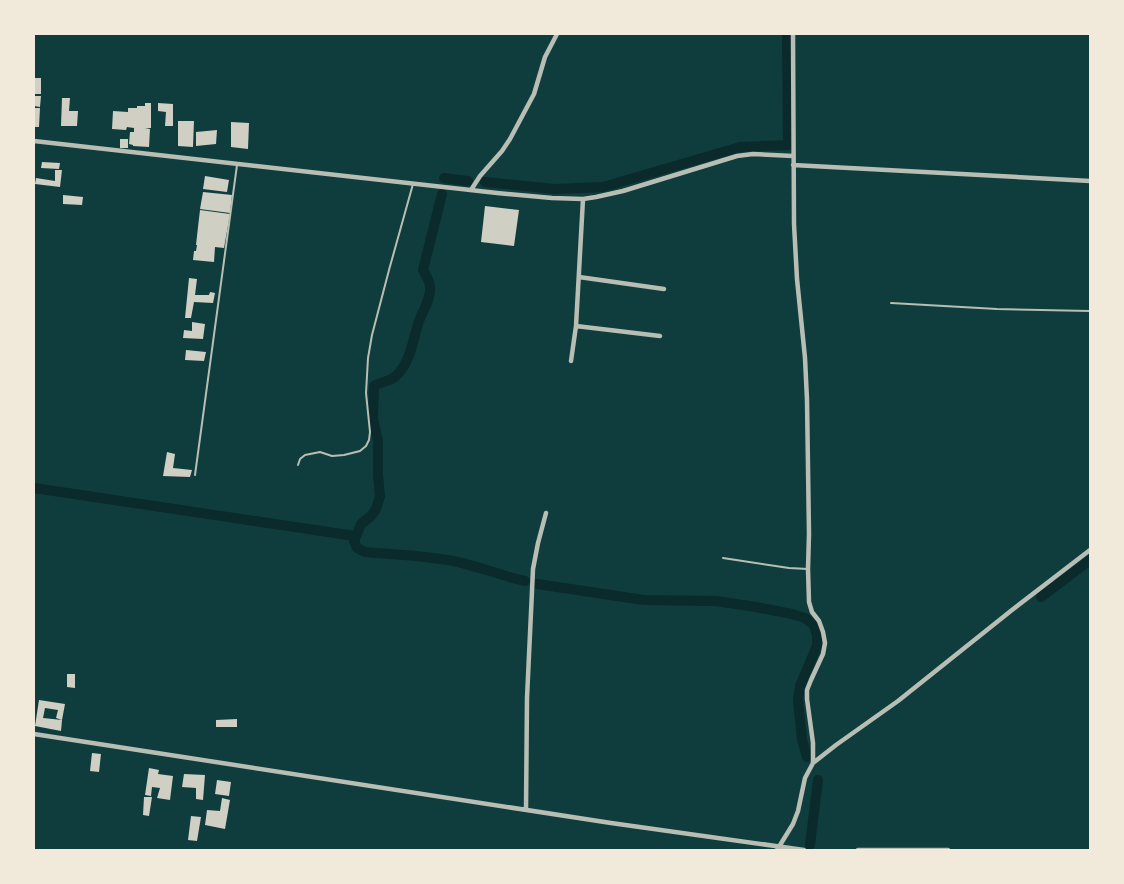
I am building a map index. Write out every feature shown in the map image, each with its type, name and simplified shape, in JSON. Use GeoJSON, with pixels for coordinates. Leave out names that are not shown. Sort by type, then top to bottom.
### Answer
{"type":"FeatureCollection","features":[{"type":"Feature","properties":{"kind":"street"},"geometry":{"type":"LineString","coordinates":[[471,190],[510,139],[531,100],[545,57],[557,34]]}},
{"type":"Feature","properties":{"kind":"street"},"geometry":{"type":"LineString","coordinates":[[793,34],[792,156],[794,233],[807,400],[810,534],[809,602],[812,612],[820,621],[825,643],[823,654],[810,680],[807,699],[813,743],[813,763]]}},
{"type":"Feature","properties":{"kind":"street"},"geometry":{"type":"LineString","coordinates":[[34,141],[413,184],[552,198],[583,199],[623,191],[737,156],[753,154],[792,156]]}},
{"type":"Feature","properties":{"kind":"street"},"geometry":{"type":"LineString","coordinates":[[793,165],[1090,181]]}},
{"type":"Feature","properties":{"kind":"street"},"geometry":{"type":"LineString","coordinates":[[571,361],[576,326],[583,199]]}},
{"type":"Feature","properties":{"kind":"street"},"geometry":{"type":"LineString","coordinates":[[579,277],[664,289]]}},
{"type":"Feature","properties":{"kind":"street"},"geometry":{"type":"LineString","coordinates":[[576,326],[660,336]]}},
{"type":"Feature","properties":{"kind":"street"},"geometry":{"type":"LineString","coordinates":[[526,810],[527,698],[532,591],[538,543],[546,513]]}},
{"type":"Feature","properties":{"kind":"street"},"geometry":{"type":"LineString","coordinates":[[778,848],[794,824],[805,778],[813,763],[898,701],[1090,550]]}},
{"type":"Feature","properties":{"kind":"street"},"geometry":{"type":"LineString","coordinates":[[34,734],[778,848],[804,850]]}},
{"type":"Feature","properties":{"kind":"street"},"geometry":{"type":"LineString","coordinates":[[858,850],[948,850]]}},
{"type":"Feature","properties":{"kind":"lane"},"geometry":{"type":"LineString","coordinates":[[195,475],[237,164]]}},
{"type":"Feature","properties":{"kind":"lane"},"geometry":{"type":"LineString","coordinates":[[298,465],[300,459],[305,455],[320,452],[332,456],[360,452],[369,440],[370,432],[366,393],[368,358],[372,335],[413,184]]}},
{"type":"Feature","properties":{"kind":"lane"},"geometry":{"type":"LineString","coordinates":[[891,303],[997,309],[1090,311]]}},
{"type":"Feature","properties":{"kind":"lane"},"geometry":{"type":"LineString","coordinates":[[723,558],[808,569]]}},
{"type":"Feature","properties":{"kind":"building"},"geometry":{"type":"Polygon","coordinates":[[[34,78],[41,78],[41,94],[34,94],[34,78]]]}},
{"type":"Feature","properties":{"kind":"building"},"geometry":{"type":"Polygon","coordinates":[[[34,96],[41,96],[40,107],[34,106],[34,96]]]}},
{"type":"Feature","properties":{"kind":"building"},"geometry":{"type":"Polygon","coordinates":[[[62,98],[70,98],[69,111],[78,111],[77,126],[61,126],[62,98]]]}},
{"type":"Feature","properties":{"kind":"building"},"geometry":{"type":"Polygon","coordinates":[[[145,103],[151,103],[151,128],[145,128],[150,129],[149,147],[133,146],[129,144],[130,132],[134,132],[134,128],[127,127],[126,130],[112,129],[113,111],[128,112],[128,108],[145,106],[145,103]]]}},
{"type":"Feature","properties":{"kind":"building"},"geometry":{"type":"Polygon","coordinates":[[[158,103],[173,104],[173,126],[165,126],[166,112],[158,111],[158,103]]]}},
{"type":"Feature","properties":{"kind":"building"},"geometry":{"type":"Polygon","coordinates":[[[34,108],[40,108],[39,127],[34,127],[34,108]]]}},
{"type":"Feature","properties":{"kind":"building"},"geometry":{"type":"Polygon","coordinates":[[[178,121],[194,121],[193,147],[178,146],[178,121]]]}},
{"type":"Feature","properties":{"kind":"building"},"geometry":{"type":"Polygon","coordinates":[[[231,122],[249,123],[248,149],[231,147],[231,122]]]}},
{"type":"Feature","properties":{"kind":"building"},"geometry":{"type":"Polygon","coordinates":[[[217,130],[216,144],[196,146],[196,132],[217,130]]]}},
{"type":"Feature","properties":{"kind":"building"},"geometry":{"type":"Polygon","coordinates":[[[120,139],[128,139],[128,148],[120,148],[120,139]]]}},
{"type":"Feature","properties":{"kind":"building"},"geometry":{"type":"Polygon","coordinates":[[[42,162],[60,163],[59,169],[41,168],[42,162]]]}},
{"type":"Feature","properties":{"kind":"building"},"geometry":{"type":"Polygon","coordinates":[[[55,170],[62,170],[60,187],[35,184],[36,178],[55,181],[55,170]]]}},
{"type":"Feature","properties":{"kind":"building"},"geometry":{"type":"Polygon","coordinates":[[[205,176],[229,180],[227,192],[203,189],[205,176]]]}},
{"type":"Feature","properties":{"kind":"building"},"geometry":{"type":"Polygon","coordinates":[[[203,192],[232,195],[230,213],[200,209],[203,192]]]}},
{"type":"Feature","properties":{"kind":"building"},"geometry":{"type":"Polygon","coordinates":[[[63,195],[83,197],[82,205],[63,204],[63,195]]]}},
{"type":"Feature","properties":{"kind":"building"},"geometry":{"type":"Polygon","coordinates":[[[485,206],[519,210],[514,246],[481,242],[485,206]]]}},
{"type":"Feature","properties":{"kind":"building"},"geometry":{"type":"Polygon","coordinates":[[[200,210],[230,214],[224,248],[215,247],[214,262],[193,260],[197,245],[200,210]]]}},
{"type":"Feature","properties":{"kind":"building"},"geometry":{"type":"Polygon","coordinates":[[[189,278],[197,279],[195,295],[215,293],[213,303],[194,302],[191,318],[185,318],[189,278]]]}},
{"type":"Feature","properties":{"kind":"building"},"geometry":{"type":"Polygon","coordinates":[[[192,322],[205,324],[203,339],[183,338],[184,330],[192,331],[192,322]]]}},
{"type":"Feature","properties":{"kind":"building"},"geometry":{"type":"Polygon","coordinates":[[[186,350],[206,352],[204,361],[185,360],[186,350]]]}},
{"type":"Feature","properties":{"kind":"building"},"geometry":{"type":"Polygon","coordinates":[[[167,452],[175,454],[173,468],[192,470],[190,477],[163,476],[167,452]]]}},
{"type":"Feature","properties":{"kind":"building"},"geometry":{"type":"Polygon","coordinates":[[[67,674],[75,674],[75,688],[67,687],[67,674]]]}},
{"type":"Feature","properties":{"kind":"building"},"geometry":{"type":"Polygon","coordinates":[[[39,700],[65,704],[61,731],[35,726],[39,700]],[[45,708],[43,718],[62,720],[56,718],[58,710],[45,708]]]}},
{"type":"Feature","properties":{"kind":"building"},"geometry":{"type":"Polygon","coordinates":[[[237,719],[237,727],[216,727],[216,720],[237,719]]]}},
{"type":"Feature","properties":{"kind":"building"},"geometry":{"type":"Polygon","coordinates":[[[92,753],[101,754],[99,772],[90,771],[92,753]]]}},
{"type":"Feature","properties":{"kind":"building"},"geometry":{"type":"Polygon","coordinates":[[[149,768],[159,770],[158,774],[173,776],[170,800],[157,798],[160,788],[152,787],[151,796],[145,795],[149,768]]]}},
{"type":"Feature","properties":{"kind":"building"},"geometry":{"type":"Polygon","coordinates":[[[184,774],[205,775],[203,800],[196,799],[196,788],[182,787],[184,774]]]}},
{"type":"Feature","properties":{"kind":"building"},"geometry":{"type":"Polygon","coordinates":[[[217,780],[231,782],[229,796],[215,794],[217,780]]]}},
{"type":"Feature","properties":{"kind":"building"},"geometry":{"type":"Polygon","coordinates":[[[144,797],[152,797],[149,816],[143,815],[144,797]]]}},
{"type":"Feature","properties":{"kind":"building"},"geometry":{"type":"Polygon","coordinates":[[[222,798],[230,800],[225,829],[205,825],[207,810],[220,811],[222,798]]]}},
{"type":"Feature","properties":{"kind":"building"},"geometry":{"type":"Polygon","coordinates":[[[191,816],[201,817],[197,841],[188,840],[191,816]]]}},
{"type":"Feature","properties":{"kind":"waterway"},"geometry":{"type":"LineString","coordinates":[[485,182],[554,189],[603,187],[740,147],[788,145],[787,34]]}},
{"type":"Feature","properties":{"kind":"waterway"},"geometry":{"type":"LineString","coordinates":[[444,178],[468,181]]}},
{"type":"Feature","properties":{"kind":"waterway"},"geometry":{"type":"LineString","coordinates":[[442,194],[423,270],[428,278],[429,296],[419,321],[409,356],[395,377],[374,386],[373,419],[378,441],[380,496],[376,509],[361,524],[354,541],[357,548],[365,552],[446,560],[525,581]]}},
{"type":"Feature","properties":{"kind":"waterway"},"geometry":{"type":"LineString","coordinates":[[34,488],[355,536]]}},
{"type":"Feature","properties":{"kind":"waterway"},"geometry":{"type":"LineString","coordinates":[[1041,597],[1090,560]]}},
{"type":"Feature","properties":{"kind":"waterway"},"geometry":{"type":"LineString","coordinates":[[537,584],[644,600],[716,601],[756,607],[805,618],[814,625],[817,635],[817,646],[800,686],[798,700],[802,740],[807,757]]}},
{"type":"Feature","properties":{"kind":"waterway"},"geometry":{"type":"LineString","coordinates":[[810,845],[818,780]]}}]}
